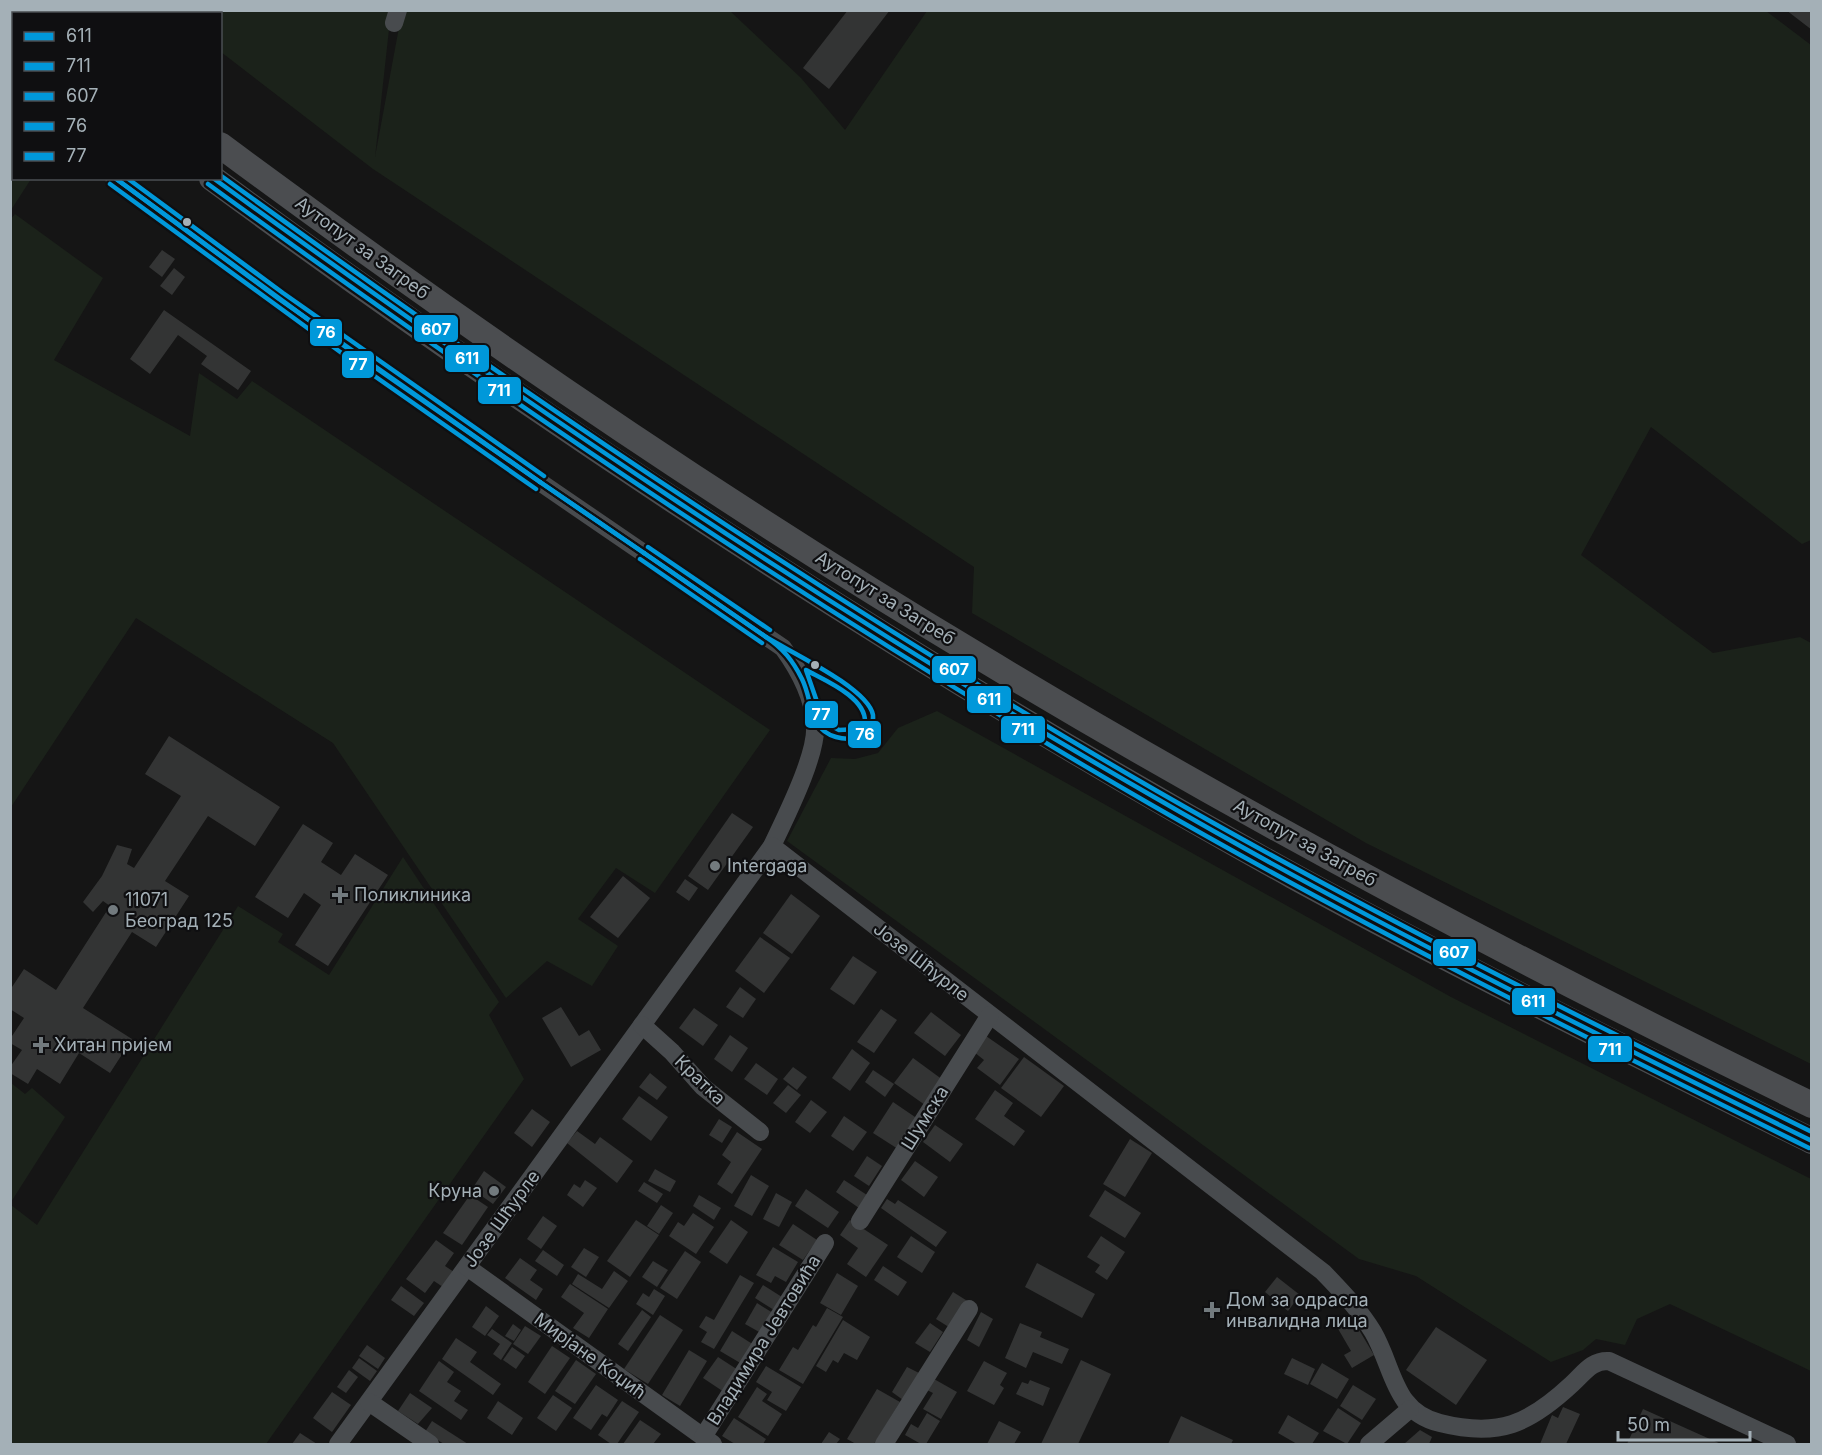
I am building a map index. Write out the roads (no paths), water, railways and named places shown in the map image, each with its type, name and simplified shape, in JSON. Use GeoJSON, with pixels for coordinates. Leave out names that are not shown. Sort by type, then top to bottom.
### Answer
{"type":"FeatureCollection","features":[{"type":"Feature","properties":{"kind":"highway","name":"Аутопут за Загреб"},"geometry":{"type":"LineString","coordinates":[[222,146],[319,218],[582,403],[781,533],[982,658],[1362,875],[1456,926],[1812,1105]]}},
{"type":"Feature","properties":{"kind":"highway","name":"Аутопут за Загреб"},"geometry":{"type":"LineString","coordinates":[[215,180],[435,340],[587,444],[798,582],[995,704],[1283,870],[1440,954],[1812,1142]]}},
{"type":"Feature","properties":{"kind":"street"},"geometry":{"type":"LineString","coordinates":[[117,180],[237,270],[454,423],[783,648],[801,674],[816,725],[804,771],[772,846]]}},
{"type":"Feature","properties":{"kind":"street","name":"Јозе Шћурле"},"geometry":{"type":"LineString","coordinates":[[338,1444],[772,846],[1323,1272],[1344,1293],[1371,1330],[1402,1397],[1410,1409]]}},
{"type":"Feature","properties":{"kind":"street","name":"Шумска"},"geometry":{"type":"LineString","coordinates":[[860,1221],[990,1016]]}},
{"type":"Feature","properties":{"kind":"street","name":"Кратка"},"geometry":{"type":"LineString","coordinates":[[642,1025],[672,1052],[703,1087],[760,1132]]}},
{"type":"Feature","properties":{"kind":"street","name":"Владимира Јевтовића"},"geometry":{"type":"LineString","coordinates":[[708,1441],[825,1243]]}},
{"type":"Feature","properties":{"kind":"street","name":"Мирјане Коџић"},"geometry":{"type":"LineString","coordinates":[[467,1267],[708,1441]]}},
{"type":"Feature","properties":{"kind":"street"},"geometry":{"type":"LineString","coordinates":[[884,1444],[969,1309]]}},
{"type":"Feature","properties":{"kind":"street"},"geometry":{"type":"LineString","coordinates":[[1369,1444],[1410,1409],[1426,1419],[1471,1429],[1500,1429],[1519,1424],[1533,1417],[1595,1363],[1609,1361],[1787,1444]]}},
{"type":"Feature","properties":{"kind":"street"},"geometry":{"type":"LineString","coordinates":[[369,1402],[430,1444]]}},
{"type":"Feature","properties":{"kind":"place","name":"Intergaga"},"geometry":{"type":"Point","coordinates":[715,866]}},
{"type":"Feature","properties":{"kind":"place","name":"Поликлиника"},"geometry":{"type":"Point","coordinates":[340,895]}},
{"type":"Feature","properties":{"kind":"place","name":"11071 Београд 125"},"geometry":{"type":"Point","coordinates":[113,910]}},
{"type":"Feature","properties":{"kind":"place","name":"Хитан пријем"},"geometry":{"type":"Point","coordinates":[41,1045]}},
{"type":"Feature","properties":{"kind":"place","name":"Круна"},"geometry":{"type":"Point","coordinates":[494,1191]}},
{"type":"Feature","properties":{"kind":"place","name":"Дом за одрасла инвалидна лица"},"geometry":{"type":"Point","coordinates":[1212,1310]}}]}
